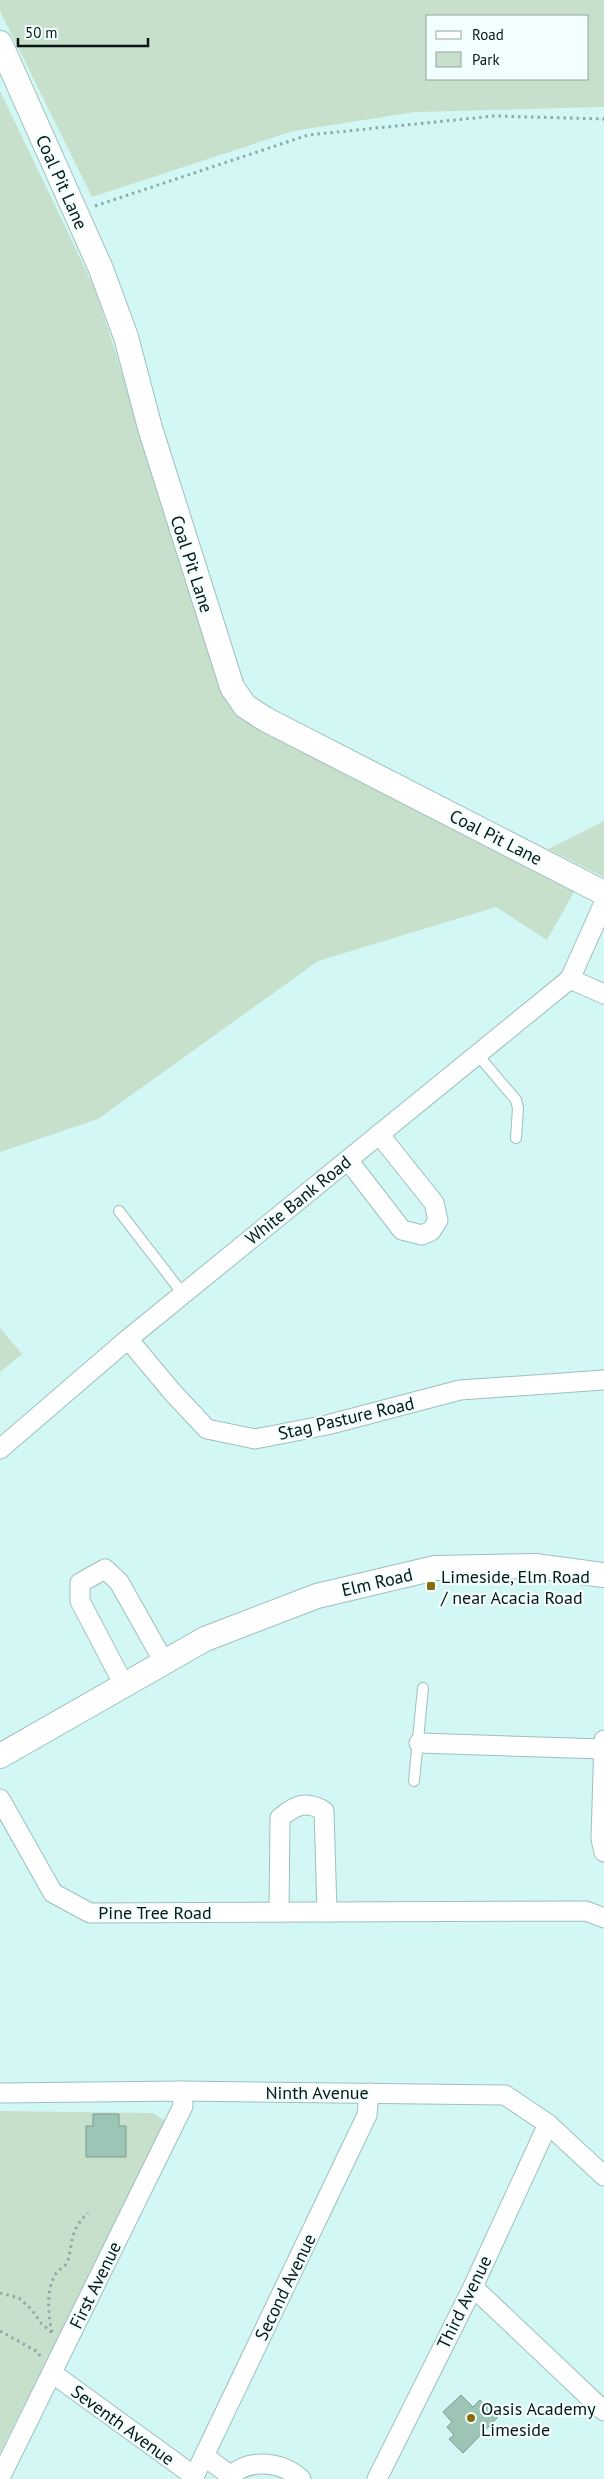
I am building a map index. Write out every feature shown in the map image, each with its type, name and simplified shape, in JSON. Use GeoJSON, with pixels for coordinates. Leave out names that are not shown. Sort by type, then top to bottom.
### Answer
{"type":"FeatureCollection","features":[{"type":"Feature","properties":{"kind":"street","name":"Coal Pit Lane"},"geometry":{"type":"LineString","coordinates":[[0,43],[101,269],[126,337],[150,428],[201,593],[232,687],[245,706],[265,719],[604,893]]}},
{"type":"Feature","properties":{"kind":"street"},"geometry":{"type":"LineString","coordinates":[[604,902],[570,978],[604,994]]}},
{"type":"Feature","properties":{"kind":"street","name":"White Bank Road"},"geometry":{"type":"LineString","coordinates":[[0,1449],[128,1339],[570,978]]}},
{"type":"Feature","properties":{"kind":"street"},"geometry":{"type":"LineString","coordinates":[[348,1160],[402,1230],[422,1235],[431,1231],[438,1220],[434,1204],[379,1134]]}},
{"type":"Feature","properties":{"kind":"street","name":"Stag Pasture Road"},"geometry":{"type":"LineString","coordinates":[[128,1339],[174,1394],[207,1429],[254,1439],[326,1425],[460,1390],[604,1380]]}},
{"type":"Feature","properties":{"kind":"street","name":"Elm Road"},"geometry":{"type":"LineString","coordinates":[[0,1756],[204,1639],[317,1596],[435,1568],[535,1566],[604,1575]]}},
{"type":"Feature","properties":{"kind":"street"},"geometry":{"type":"LineString","coordinates":[[124,1685],[80,1601],[80,1583],[105,1569],[119,1582],[164,1662]]}},
{"type":"Feature","properties":{"kind":"street"},"geometry":{"type":"LineString","coordinates":[[419,1743],[603,1745],[601,1839],[604,1852]]}},
{"type":"Feature","properties":{"kind":"street","name":"Pine Tree Road"},"geometry":{"type":"LineString","coordinates":[[0,1799],[53,1894],[90,1913],[586,1911],[604,1918]]}},
{"type":"Feature","properties":{"kind":"street"},"geometry":{"type":"LineString","coordinates":[[279,1912],[280,1818],[292,1807],[313,1804],[324,1811],[327,1912]]}},
{"type":"Feature","properties":{"kind":"street","name":"Ninth Avenue"},"geometry":{"type":"LineString","coordinates":[[0,2093],[182,2091],[505,2095],[548,2124],[604,2176]]}},
{"type":"Feature","properties":{"kind":"street","name":"First Avenue"},"geometry":{"type":"LineString","coordinates":[[0,2478],[52,2373],[60,2337],[183,2106],[182,2091]]}},
{"type":"Feature","properties":{"kind":"street","name":"Second Avenue"},"geometry":{"type":"LineString","coordinates":[[193,2478],[367,2115],[370,2093]]}},
{"type":"Feature","properties":{"kind":"street","name":"Third Avenue"},"geometry":{"type":"LineString","coordinates":[[377,2479],[473,2287],[548,2124]]}},
{"type":"Feature","properties":{"kind":"street"},"geometry":{"type":"LineString","coordinates":[[473,2287],[604,2411]]}},
{"type":"Feature","properties":{"kind":"street","name":"Seventh Avenue"},"geometry":{"type":"LineString","coordinates":[[52,2373],[193,2478]]}},
{"type":"Feature","properties":{"kind":"street"},"geometry":{"type":"LineString","coordinates":[[204,2456],[230,2477],[246,2467],[264,2463],[281,2466],[301,2479]]}},
{"type":"Feature","properties":{"kind":"lane"},"geometry":{"type":"LineString","coordinates":[[477,1054],[516,1100],[518,1108],[516,1138]]}},
{"type":"Feature","properties":{"kind":"lane"},"geometry":{"type":"LineString","coordinates":[[119,1211],[183,1294]]}},
{"type":"Feature","properties":{"kind":"lane"},"geometry":{"type":"LineString","coordinates":[[414,1781],[423,1688]]}},
{"type":"Feature","properties":{"kind":"path"},"geometry":{"type":"LineString","coordinates":[[75,212],[308,135],[494,116],[604,118]]}},
{"type":"Feature","properties":{"kind":"path"},"geometry":{"type":"LineString","coordinates":[[60,2337],[50,2294],[55,2274],[68,2263],[71,2239],[78,2223],[88,2213]]}},
{"type":"Feature","properties":{"kind":"path"},"geometry":{"type":"LineString","coordinates":[[0,2293],[19,2298],[26,2303],[41,2323],[60,2337]]}},
{"type":"Feature","properties":{"kind":"path"},"geometry":{"type":"LineString","coordinates":[[0,2331],[38,2352],[52,2373]]}},
{"type":"Feature","properties":{"kind":"green space"},"geometry":{"type":"Polygon","coordinates":[[[0,0],[604,0],[604,107],[415,112],[293,131],[92,197],[0,11],[0,0]]]}},
{"type":"Feature","properties":{"kind":"green space"},"geometry":{"type":"Polygon","coordinates":[[[0,91],[96,291],[226,699],[575,890],[547,940],[496,907],[318,961],[98,1119],[0,1152],[0,91]]]}},
{"type":"Feature","properties":{"kind":"green space"},"geometry":{"type":"Polygon","coordinates":[[[604,821],[604,877],[548,849],[604,821]]]}},
{"type":"Feature","properties":{"kind":"green space"},"geometry":{"type":"Polygon","coordinates":[[[0,1328],[22,1354],[0,1372],[0,1328]]]}},
{"type":"Feature","properties":{"kind":"green space"},"geometry":{"type":"Polygon","coordinates":[[[0,2111],[153,2113],[166,2122],[0,2453],[0,2111]]]}},
{"type":"Feature","properties":{"kind":"building"},"geometry":{"type":"Polygon","coordinates":[[[93,2114],[119,2114],[119,2126],[126,2126],[126,2157],[86,2157],[86,2126],[93,2126],[93,2114]]]}},
{"type":"Feature","properties":{"kind":"building"},"geometry":{"type":"Polygon","coordinates":[[[461,2395],[473,2407],[480,2400],[498,2417],[463,2453],[449,2439],[454,2435],[447,2427],[452,2422],[443,2412],[461,2395]]]}},
{"type":"Feature","properties":{"kind":"place","name":"Limeside, Elm Road / near Acacia Road"},"geometry":{"type":"Point","coordinates":[431,1586]}},
{"type":"Feature","properties":{"kind":"place","name":"Oasis Academy Limeside"},"geometry":{"type":"Point","coordinates":[471,2418]}}]}
